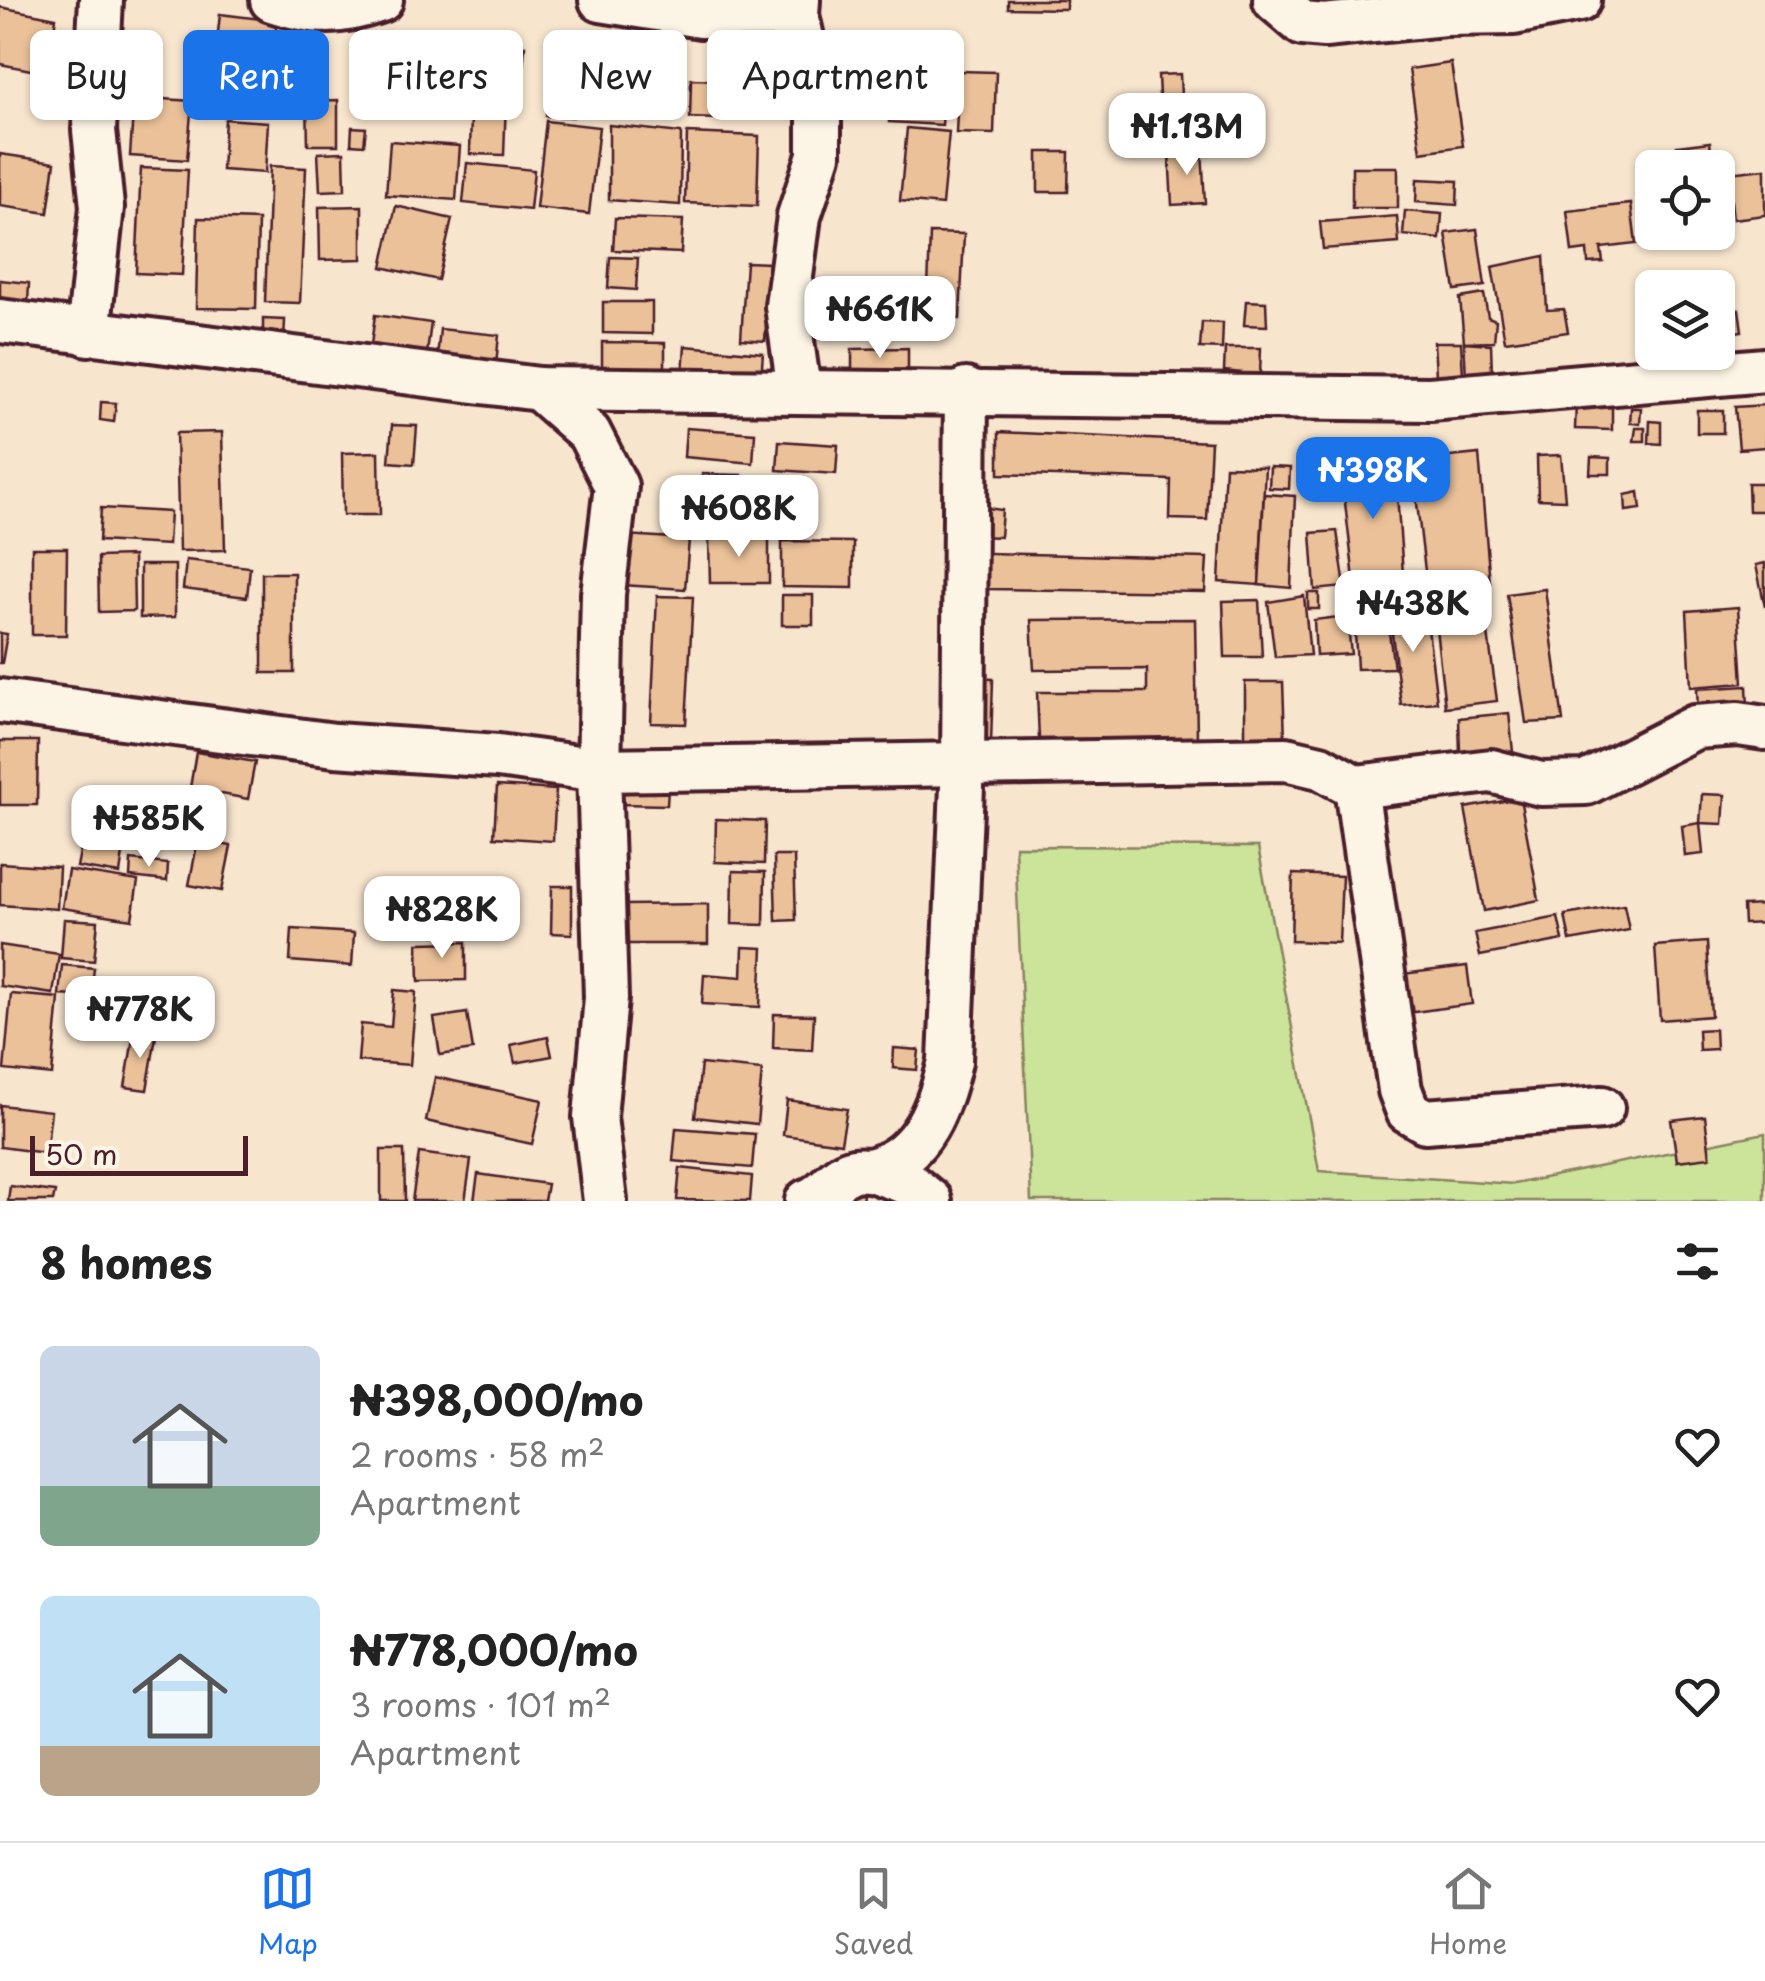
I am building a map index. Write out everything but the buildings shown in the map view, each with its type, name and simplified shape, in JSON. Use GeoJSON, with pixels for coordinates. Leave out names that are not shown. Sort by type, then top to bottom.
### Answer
{"type":"FeatureCollection","features":[{"type":"Feature","properties":{"kind":"street"},"geometry":{"type":"LineString","coordinates":[[88,334],[102,208],[94,130],[101,0]]}},
{"type":"Feature","properties":{"kind":"street"},"geometry":{"type":"LineString","coordinates":[[272,0],[314,14],[344,13],[381,0]]}},
{"type":"Feature","properties":{"kind":"street"},"geometry":{"type":"LineString","coordinates":[[601,0],[701,16],[798,8],[819,116],[819,154],[799,216],[788,292],[799,390]]}},
{"type":"Feature","properties":{"kind":"street"},"geometry":{"type":"LineString","coordinates":[[1275,0],[1303,24],[1324,26],[1579,0]]}},
{"type":"Feature","properties":{"kind":"street"},"geometry":{"type":"LineString","coordinates":[[0,322],[538,388],[966,390],[1430,399],[1765,370]]}},
{"type":"Feature","properties":{"kind":"street"},"geometry":{"type":"LineString","coordinates":[[538,388],[589,433],[616,486],[604,594],[599,770],[606,998],[596,1117],[605,1201]]}},
{"type":"Feature","properties":{"kind":"street"},"geometry":{"type":"LineString","coordinates":[[807,1201],[817,1198],[850,1171],[871,1170],[900,1159],[940,1105],[950,1061],[963,764],[966,390]]}},
{"type":"Feature","properties":{"kind":"street"},"geometry":{"type":"LineString","coordinates":[[0,701],[301,741],[498,756],[599,770],[1286,759],[1320,767],[1356,787],[1492,771],[1541,784],[1586,782],[1694,727],[1738,724],[1765,728]]}},
{"type":"Feature","properties":{"kind":"street"},"geometry":{"type":"LineString","coordinates":[[1356,787],[1400,1090],[1408,1111],[1425,1121],[1602,1108]]}},
{"type":"Feature","properties":{"kind":"street"},"geometry":{"type":"LineString","coordinates":[[871,1170],[908,1184],[930,1201]]}},
{"type":"Feature","properties":{"kind":"green space"},"geometry":{"type":"Polygon","coordinates":[[[1015,846],[1258,847],[1319,1171],[1514,1184],[1765,1133],[1765,1201],[1031,1201],[1015,846]]]}}]}
